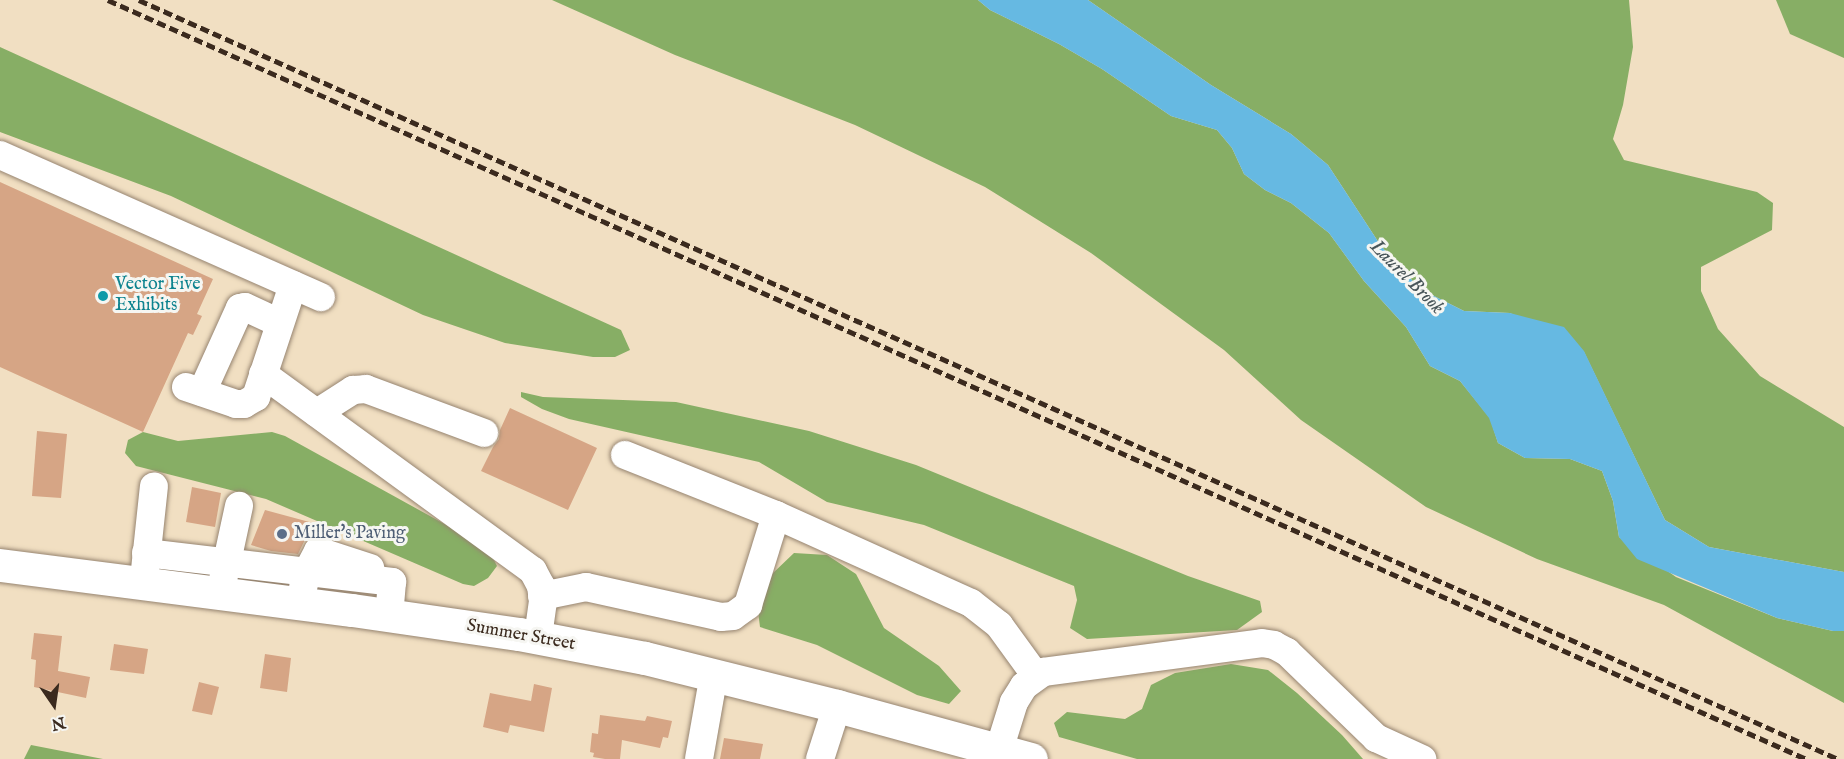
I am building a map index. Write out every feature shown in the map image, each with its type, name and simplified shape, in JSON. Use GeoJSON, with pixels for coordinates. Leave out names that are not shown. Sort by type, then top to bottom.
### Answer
{"type":"FeatureCollection","features":[{"type":"Feature","properties":{"kind":"main road","name":"Summer Street"},"geometry":{"type":"LineString","coordinates":[[0,565],[145,568],[224,577],[299,603],[538,638],[714,674],[1031,759]]}},
{"type":"Feature","properties":{"kind":"lane"},"geometry":{"type":"LineString","coordinates":[[0,155],[321,297]]}},
{"type":"Feature","properties":{"kind":"lane"},"geometry":{"type":"LineString","coordinates":[[280,323],[245,307],[240,308],[194,390],[244,404],[256,397],[293,285]]}},
{"type":"Feature","properties":{"kind":"lane"},"geometry":{"type":"LineString","coordinates":[[263,374],[533,571],[541,586],[542,596],[538,638]]}},
{"type":"Feature","properties":{"kind":"lane"},"geometry":{"type":"LineString","coordinates":[[316,413],[352,390],[366,389],[484,433]]}},
{"type":"Feature","properties":{"kind":"lane"},"geometry":{"type":"LineString","coordinates":[[625,455],[776,515],[971,603],[999,625],[1036,676]]}},
{"type":"Feature","properties":{"kind":"lane"},"geometry":{"type":"LineString","coordinates":[[145,568],[154,486]]}},
{"type":"Feature","properties":{"kind":"lane"},"geometry":{"type":"LineString","coordinates":[[239,506],[224,577],[307,572],[392,582],[389,615]]}},
{"type":"Feature","properties":{"kind":"lane"},"geometry":{"type":"LineString","coordinates":[[542,596],[586,587],[721,617],[733,616],[748,605],[776,515]]}},
{"type":"Feature","properties":{"kind":"lane"},"geometry":{"type":"LineString","coordinates":[[299,603],[307,572]]}},
{"type":"Feature","properties":{"kind":"lane"},"geometry":{"type":"LineString","coordinates":[[999,750],[1014,702],[1024,686],[1043,672],[1262,643],[1274,645],[1287,652],[1376,738],[1422,759]]}},
{"type":"Feature","properties":{"kind":"lane"},"geometry":{"type":"LineString","coordinates":[[699,759],[714,674]]}},
{"type":"Feature","properties":{"kind":"lane"},"geometry":{"type":"LineString","coordinates":[[820,759],[837,706]]}},
{"type":"Feature","properties":{"kind":"green space"},"geometry":{"type":"Polygon","coordinates":[[[552,0],[978,0],[990,10],[1059,44],[1102,69],[1171,116],[1217,130],[1232,148],[1244,174],[1265,190],[1291,203],[1329,233],[1364,281],[1406,327],[1430,366],[1460,381],[1490,418],[1498,443],[1525,458],[1570,459],[1602,471],[1613,501],[1619,537],[1676,577],[1777,618],[1833,631],[1844,631],[1844,703],[1664,605],[1537,559],[1426,507],[1301,420],[1224,350],[1091,253],[985,187],[855,125],[675,55],[552,0]]]}},
{"type":"Feature","properties":{"kind":"green space"},"geometry":{"type":"Polygon","coordinates":[[[1088,0],[1629,0],[1633,47],[1623,105],[1613,139],[1624,160],[1757,192],[1773,203],[1772,230],[1701,267],[1701,291],[1718,329],[1760,376],[1844,427],[1844,572],[1709,547],[1665,520],[1584,352],[1510,313],[1464,311],[1420,289],[1381,246],[1328,165],[1291,134],[1211,85],[1088,0]]]}},
{"type":"Feature","properties":{"kind":"green space"},"geometry":{"type":"Polygon","coordinates":[[[1776,0],[1844,0],[1844,58],[1790,34],[1776,0]]]}},
{"type":"Feature","properties":{"kind":"green space"},"geometry":{"type":"Polygon","coordinates":[[[0,47],[621,330],[630,350],[615,357],[593,357],[505,343],[423,315],[171,196],[0,132],[0,47]]]}},
{"type":"Feature","properties":{"kind":"green space"},"geometry":{"type":"Polygon","coordinates":[[[521,392],[543,397],[676,402],[809,431],[916,465],[1188,576],[1260,601],[1262,612],[1237,630],[1087,639],[1070,628],[1077,600],[1074,586],[924,525],[827,502],[759,462],[569,419],[542,409],[521,397],[521,392]]]}},
{"type":"Feature","properties":{"kind":"green space"},"geometry":{"type":"Polygon","coordinates":[[[143,432],[178,441],[272,432],[285,436],[488,548],[497,566],[488,578],[474,586],[463,584],[266,499],[136,466],[125,453],[128,440],[143,432]]]}},
{"type":"Feature","properties":{"kind":"green space"},"geometry":{"type":"Polygon","coordinates":[[[794,553],[827,555],[856,574],[884,628],[939,666],[961,691],[949,704],[917,695],[817,645],[760,627],[758,611],[772,574],[794,553]]]}},
{"type":"Feature","properties":{"kind":"green space"},"geometry":{"type":"Polygon","coordinates":[[[1231,664],[1268,670],[1297,693],[1342,735],[1363,759],[1137,759],[1059,737],[1054,723],[1067,712],[1125,719],[1142,709],[1151,685],[1175,673],[1231,664]]]}},
{"type":"Feature","properties":{"kind":"green space"},"geometry":{"type":"Polygon","coordinates":[[[31,745],[103,759],[24,759],[31,745]]]}},
{"type":"Feature","properties":{"kind":"water","name":"Laurel Brook"},"geometry":{"type":"Polygon","coordinates":[[[978,0],[1088,0],[1211,85],[1291,134],[1328,165],[1381,246],[1420,289],[1464,311],[1510,313],[1564,327],[1584,351],[1665,520],[1709,547],[1844,572],[1844,631],[1833,631],[1777,618],[1637,559],[1619,537],[1613,501],[1602,471],[1570,459],[1525,458],[1498,443],[1489,418],[1460,381],[1430,366],[1406,327],[1364,281],[1329,233],[1291,203],[1265,190],[1244,174],[1232,148],[1217,130],[1171,116],[1102,69],[1059,44],[990,10],[978,0]]]}},
{"type":"Feature","properties":{"kind":"building","name":"Vector Five Exhibits"},"geometry":{"type":"Polygon","coordinates":[[[0,182],[213,279],[197,314],[202,316],[193,335],[188,333],[143,432],[0,367],[0,182]]]}},
{"type":"Feature","properties":{"kind":"building"},"geometry":{"type":"Polygon","coordinates":[[[510,408],[597,448],[568,510],[481,471],[499,439],[500,430],[510,408]]]}},
{"type":"Feature","properties":{"kind":"building"},"geometry":{"type":"Polygon","coordinates":[[[37,431],[67,434],[61,498],[32,496],[37,431]]]}},
{"type":"Feature","properties":{"kind":"building"},"geometry":{"type":"Polygon","coordinates":[[[192,487],[221,493],[215,527],[186,522],[192,487]]]}},
{"type":"Feature","properties":{"kind":"building","name":"Miller's Paving"},"geometry":{"type":"Polygon","coordinates":[[[265,510],[313,523],[298,554],[271,551],[251,545],[265,510]]]}},
{"type":"Feature","properties":{"kind":"building"},"geometry":{"type":"Polygon","coordinates":[[[34,633],[62,636],[58,671],[90,677],[86,698],[34,687],[36,660],[31,659],[34,633]]]}},
{"type":"Feature","properties":{"kind":"building"},"geometry":{"type":"Polygon","coordinates":[[[114,644],[148,649],[144,674],[110,670],[114,644]]]}},
{"type":"Feature","properties":{"kind":"building"},"geometry":{"type":"Polygon","coordinates":[[[265,654],[291,658],[287,692],[260,688],[265,654]]]}},
{"type":"Feature","properties":{"kind":"building"},"geometry":{"type":"Polygon","coordinates":[[[199,682],[219,687],[212,715],[192,711],[199,682]]]}},
{"type":"Feature","properties":{"kind":"building"},"geometry":{"type":"Polygon","coordinates":[[[534,684],[552,688],[544,732],[510,725],[508,733],[483,727],[490,693],[531,701],[534,684]]]}},
{"type":"Feature","properties":{"kind":"building"},"geometry":{"type":"Polygon","coordinates":[[[600,715],[645,721],[647,716],[672,721],[668,738],[663,737],[660,748],[622,740],[620,759],[605,759],[593,757],[594,753],[590,752],[592,733],[598,734],[600,715]]]}},
{"type":"Feature","properties":{"kind":"building"},"geometry":{"type":"Polygon","coordinates":[[[724,738],[763,744],[760,759],[720,759],[724,738]]]}},
{"type":"Feature","properties":{"kind":"railway"},"geometry":{"type":"LineString","coordinates":[[108,0],[1806,759]]}},
{"type":"Feature","properties":{"kind":"railway"},"geometry":{"type":"LineString","coordinates":[[139,0],[1838,759]]}},
{"type":"Feature","properties":{"kind":"place","name":"Vector Five Exhibits"},"geometry":{"type":"Point","coordinates":[103,296]}},
{"type":"Feature","properties":{"kind":"place","name":"Miller's Paving"},"geometry":{"type":"Point","coordinates":[282,534]}}]}
